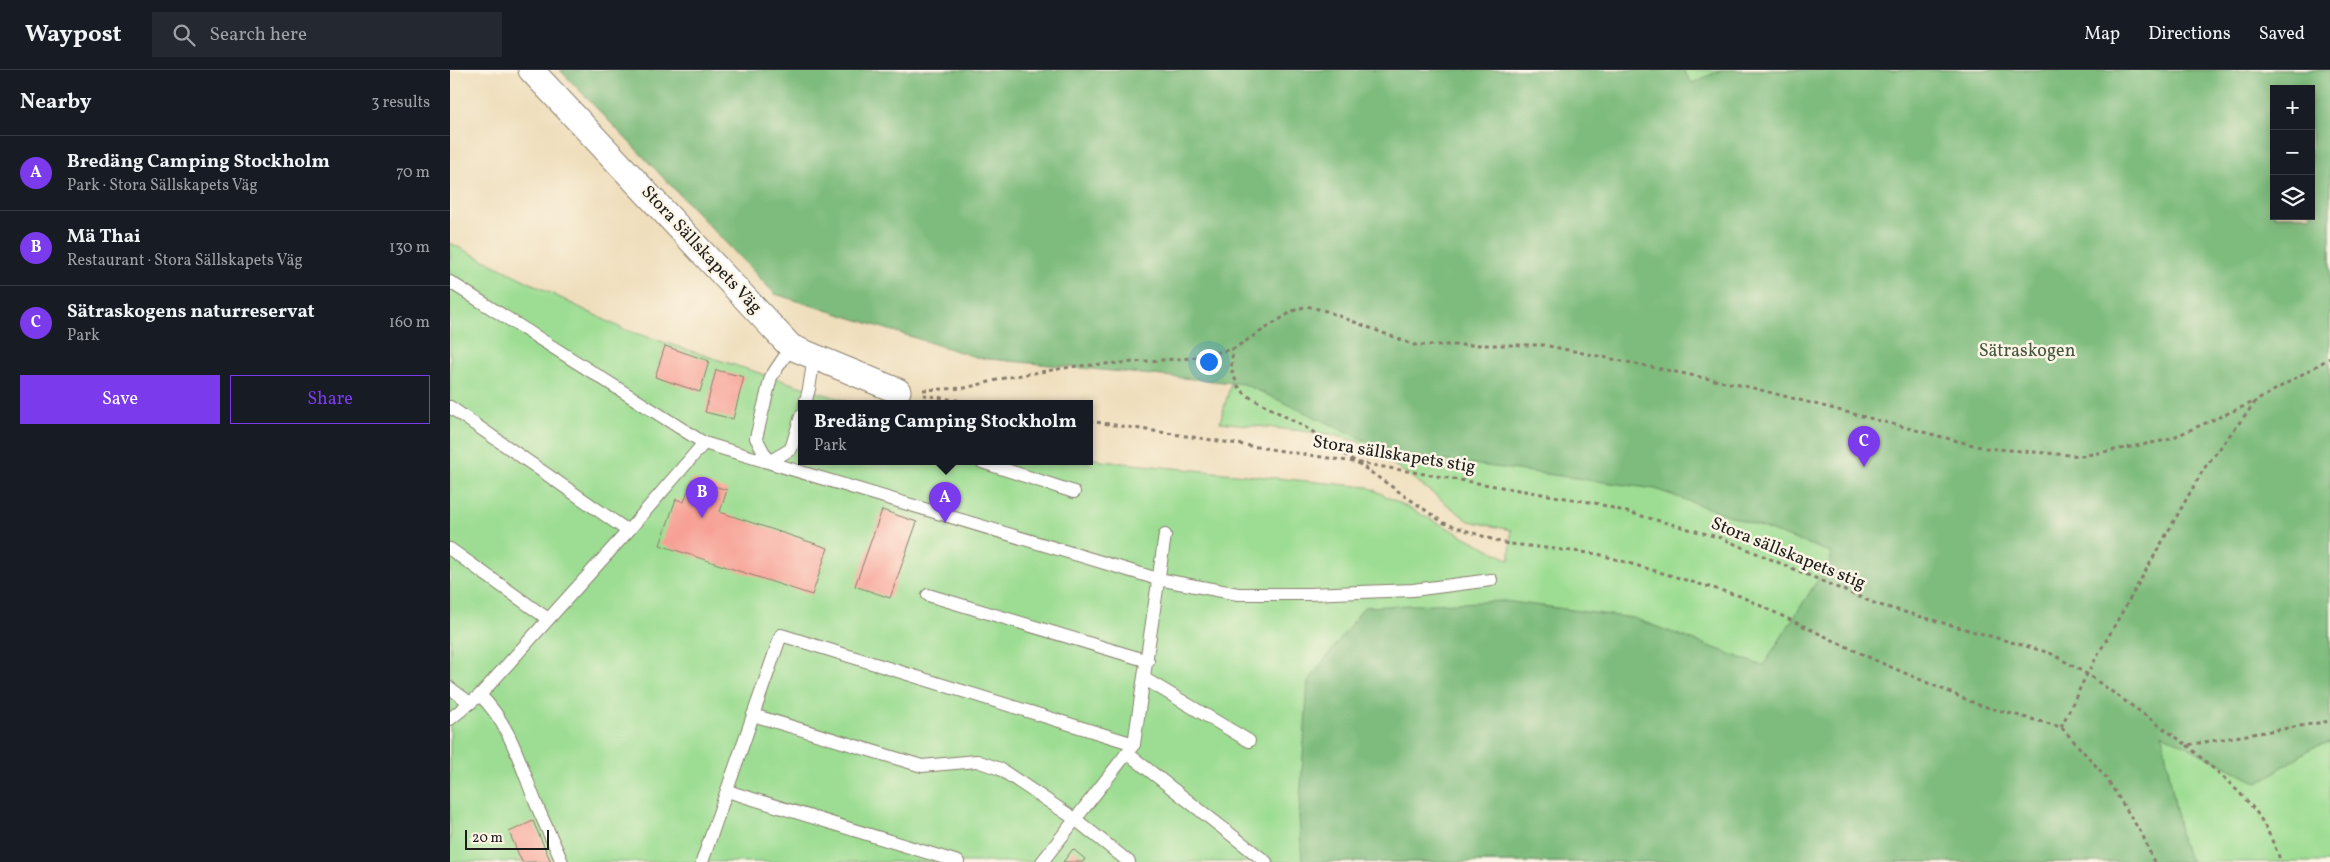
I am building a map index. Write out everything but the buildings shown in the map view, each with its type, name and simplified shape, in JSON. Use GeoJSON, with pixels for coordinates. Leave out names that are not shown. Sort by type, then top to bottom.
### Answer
{"type":"FeatureCollection","features":[{"type":"Feature","properties":{"kind":"street","name":"Stora Sällskapets Väg"},"geometry":{"type":"LineString","coordinates":[[531,70],[791,347],[814,356],[896,398]]}},
{"type":"Feature","properties":{"kind":"lane"},"geometry":{"type":"LineString","coordinates":[[450,282],[704,443],[1158,579],[1238,594],[1413,590],[1491,580]]}},
{"type":"Feature","properties":{"kind":"lane"},"geometry":{"type":"LineString","coordinates":[[769,462],[756,438],[771,377],[791,347]]}},
{"type":"Feature","properties":{"kind":"lane"},"geometry":{"type":"LineString","coordinates":[[806,400],[810,389],[814,356]]}},
{"type":"Feature","properties":{"kind":"lane"},"geometry":{"type":"LineString","coordinates":[[450,407],[628,531]]}},
{"type":"Feature","properties":{"kind":"lane"},"geometry":{"type":"LineString","coordinates":[[769,462],[791,449],[798,426]]}},
{"type":"Feature","properties":{"kind":"lane"},"geometry":{"type":"LineString","coordinates":[[450,719],[475,699],[628,531],[704,443]]}},
{"type":"Feature","properties":{"kind":"lane"},"geometry":{"type":"LineString","coordinates":[[991,465],[1074,492]]}},
{"type":"Feature","properties":{"kind":"lane"},"geometry":{"type":"LineString","coordinates":[[1042,862],[1131,749],[1148,661],[1165,535]]}},
{"type":"Feature","properties":{"kind":"lane"},"geometry":{"type":"LineString","coordinates":[[450,549],[548,619]]}},
{"type":"Feature","properties":{"kind":"lane"},"geometry":{"type":"LineString","coordinates":[[928,595],[1148,661]]}},
{"type":"Feature","properties":{"kind":"lane"},"geometry":{"type":"LineString","coordinates":[[702,862],[781,635],[1131,749],[1266,862]]}},
{"type":"Feature","properties":{"kind":"lane"},"geometry":{"type":"LineString","coordinates":[[1145,679],[1249,741]]}},
{"type":"Feature","properties":{"kind":"lane"},"geometry":{"type":"LineString","coordinates":[[450,688],[494,708],[516,750],[536,806],[562,862]]}},
{"type":"Feature","properties":{"kind":"lane"},"geometry":{"type":"LineString","coordinates":[[753,715],[922,766],[976,761],[1000,769],[1076,819],[1129,862]]}},
{"type":"Feature","properties":{"kind":"lane"},"geometry":{"type":"LineString","coordinates":[[726,791],[958,862]]}},
{"type":"Feature","properties":{"kind":"path"},"geometry":{"type":"LineString","coordinates":[[896,398],[965,388],[1009,376],[1077,366],[1191,358],[1233,349],[1293,311],[1306,306],[1326,311],[1414,345],[1544,345],[1748,387],[1985,448],[2082,456],[2167,440],[2256,401],[2330,358]]}},
{"type":"Feature","properties":{"kind":"path"},"geometry":{"type":"LineString","coordinates":[[1233,349],[1231,369],[1238,386],[1246,396],[1310,430],[1444,522],[1503,543],[1598,554],[1740,596],[1878,661],[1979,705],[2061,727],[2105,776],[2143,836],[2154,862]]}},
{"type":"Feature","properties":{"kind":"path"},"geometry":{"type":"LineString","coordinates":[[896,398],[925,400]]}},
{"type":"Feature","properties":{"kind":"path"},"geometry":{"type":"LineString","coordinates":[[2061,727],[2087,674],[2203,470],[2256,401]]}},
{"type":"Feature","properties":{"kind":"path","name":"Stora sällskapets stig"},"geometry":{"type":"LineString","coordinates":[[1093,422],[1354,462],[1595,503],[1720,538],[1876,604],[2050,652],[2087,674],[2187,745],[2235,789],[2257,814],[2273,842],[2281,862]]}},
{"type":"Feature","properties":{"kind":"path"},"geometry":{"type":"LineString","coordinates":[[2187,745],[2330,721]]}},
{"type":"Feature","properties":{"kind":"green space","name":"Sätraskogen"},"geometry":{"type":"Polygon","coordinates":[[[560,70],[1683,70],[1692,83],[1721,70],[2330,70],[2330,742],[2312,748],[2258,783],[2162,734],[2182,843],[2192,862],[1302,862],[1299,816],[1308,682],[1364,607],[1504,601],[1633,618],[1763,666],[1831,559],[1830,552],[1655,489],[1392,453],[1244,384],[979,358],[775,294],[560,70]]]}},
{"type":"Feature","properties":{"kind":"green space"},"geometry":{"type":"Polygon","coordinates":[[[1615,70],[2330,70],[2330,862],[450,862],[450,243],[623,329],[843,400],[798,400],[798,465],[1093,465],[1093,458],[1102,461],[1368,487],[1510,560],[1511,530],[1469,521],[1406,473],[1360,442],[1329,434],[1220,422],[1277,221],[1615,70]]]}},
{"type":"Feature","properties":{"kind":"place","name":"Sätraskogens naturreservat"},"geometry":{"type":"Point","coordinates":[1864,467]}},
{"type":"Feature","properties":{"kind":"place","name":"Mä Thai"},"geometry":{"type":"Point","coordinates":[702,518]}},
{"type":"Feature","properties":{"kind":"place","name":"Bredäng Camping Stockholm"},"geometry":{"type":"Point","coordinates":[945,523]}}]}
